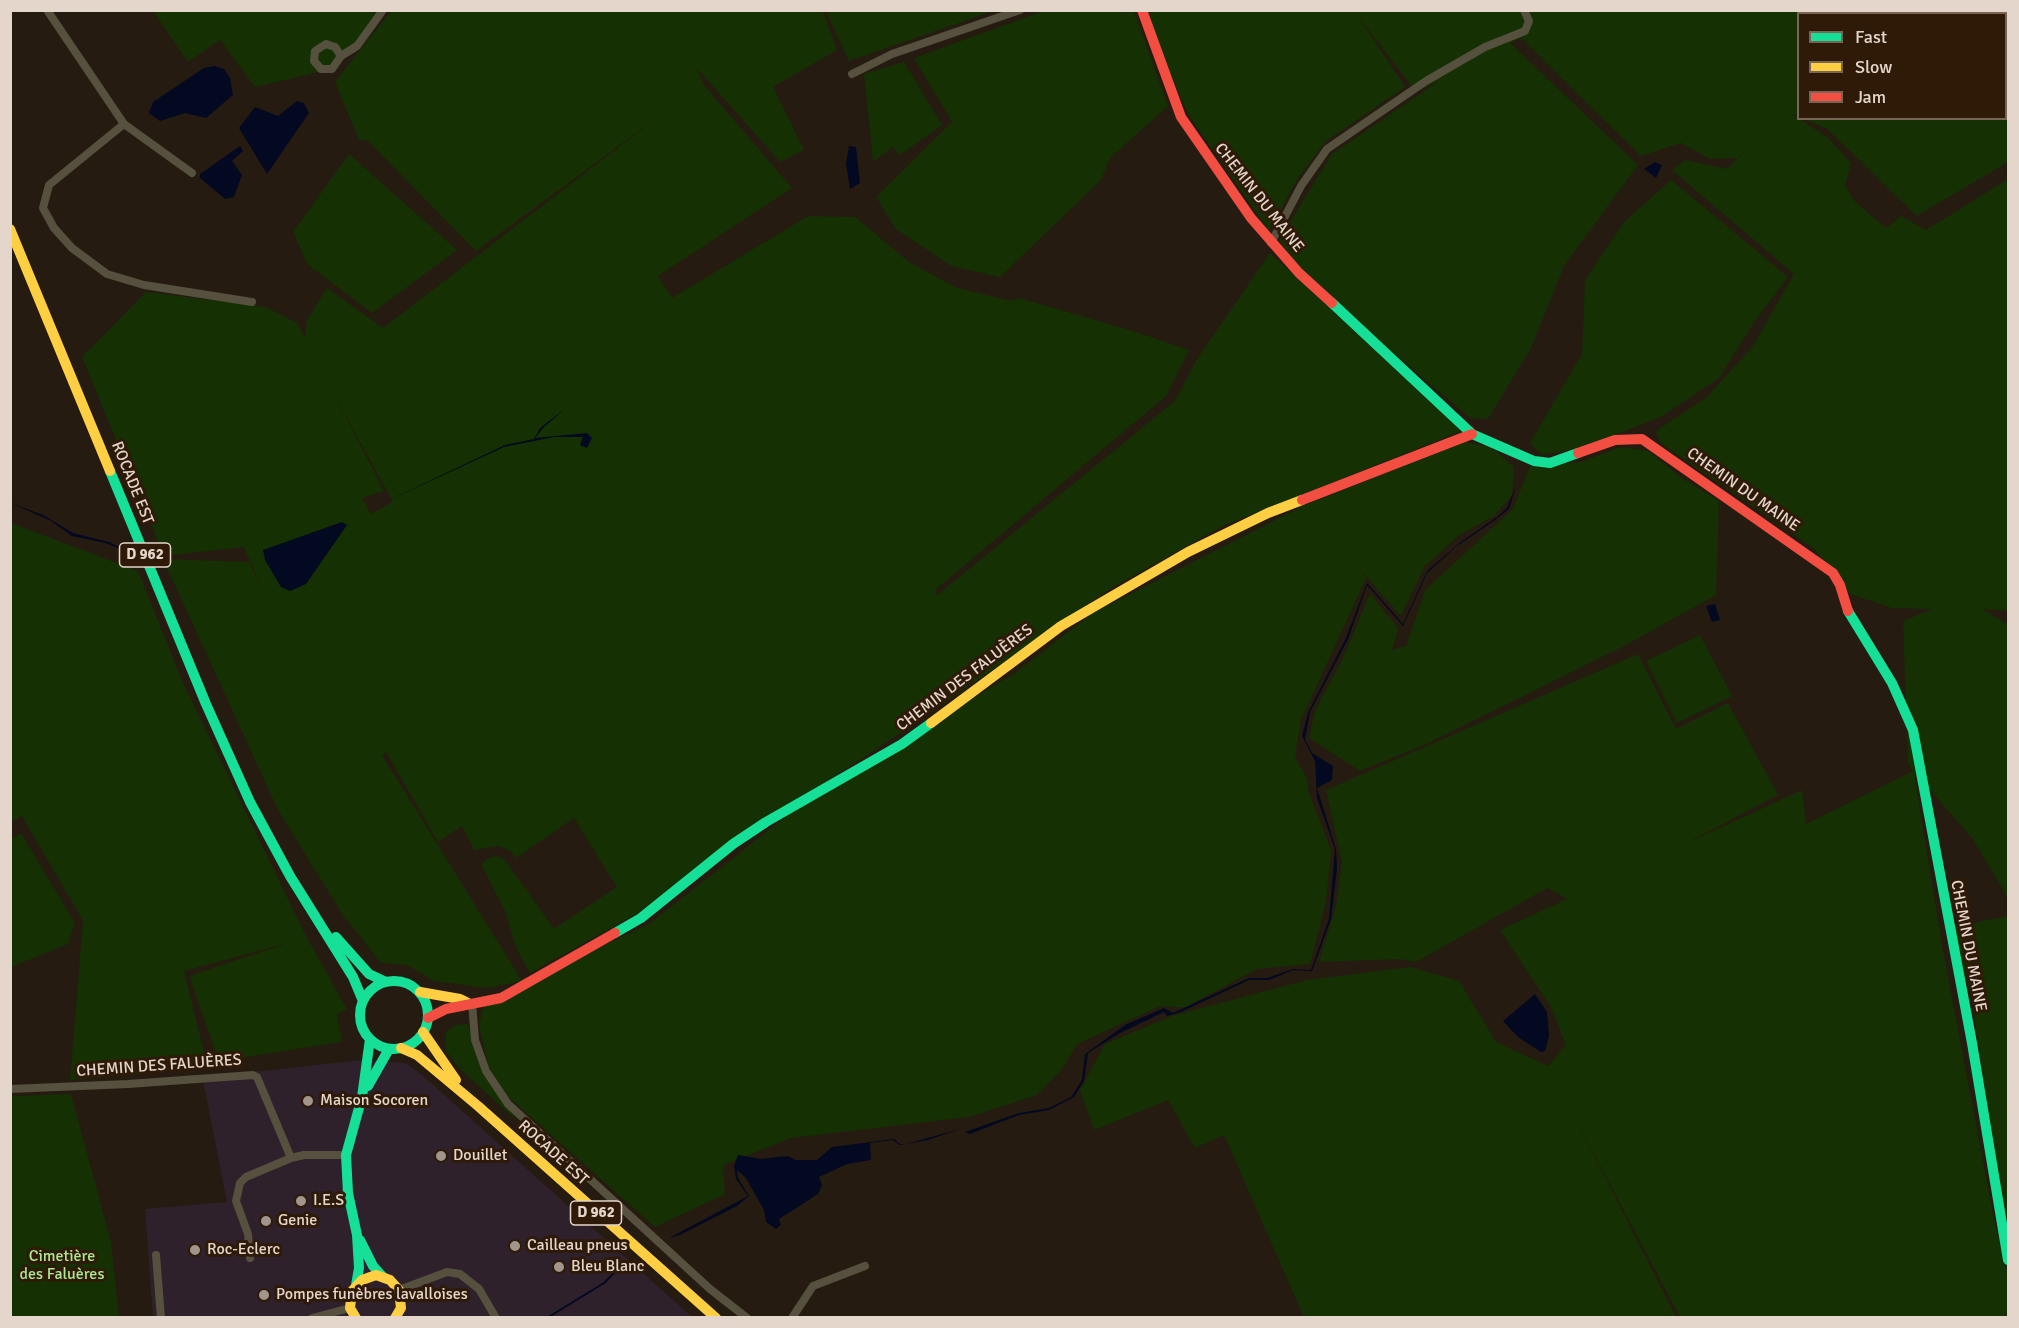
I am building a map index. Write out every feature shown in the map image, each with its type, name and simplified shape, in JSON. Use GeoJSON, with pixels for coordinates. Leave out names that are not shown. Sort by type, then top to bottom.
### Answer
{"type":"FeatureCollection","features":[{"type":"Feature","properties":{"kind":"street"},"geometry":{"type":"LineString","coordinates":[[47,10],[123,124],[192,173]]}},
{"type":"Feature","properties":{"kind":"street"},"geometry":{"type":"LineString","coordinates":[[341,56],[357,46],[383,10]]}},
{"type":"Feature","properties":{"kind":"street"},"geometry":{"type":"LineString","coordinates":[[852,74],[892,54],[1020,10]]}},
{"type":"Feature","properties":{"kind":"street","name":"CHEMIN DU MAINE"},"geometry":{"type":"LineString","coordinates":[[1142,10],[1181,117],[1225,182],[1271,243],[1472,434],[1534,461],[1550,463],[1615,440],[1642,440],[1833,573],[1840,585],[1848,612],[1902,702],[1913,730],[1972,1043],[2008,1260]]}},
{"type":"Feature","properties":{"kind":"street"},"geometry":{"type":"LineString","coordinates":[[1271,243],[1301,186],[1327,149],[1426,81],[1485,47],[1525,30],[1529,21],[1524,10]]}},
{"type":"Feature","properties":{"kind":"street"},"geometry":{"type":"LineString","coordinates":[[123,124],[49,185],[43,208],[54,228],[72,248],[107,273],[144,285],[252,302]]}},
{"type":"Feature","properties":{"kind":"street","name":"ROCADE EST"},"geometry":{"type":"LineString","coordinates":[[10,229],[206,704],[250,802],[290,876],[353,976],[363,1001]]}},
{"type":"Feature","properties":{"kind":"street","name":"CHEMIN DES FALUÈRES"},"geometry":{"type":"LineString","coordinates":[[428,1018],[446,1009],[501,998],[641,918],[733,844],[932,724],[1024,652],[1092,606],[1240,526],[1472,434]]}},
{"type":"Feature","properties":{"kind":"street","name":"ROCADE EST"},"geometry":{"type":"LineString","coordinates":[[290,876],[350,955],[369,974],[386,982]]}},
{"type":"Feature","properties":{"kind":"street"},"geometry":{"type":"LineString","coordinates":[[312,1317],[353,1313],[350,1299],[356,1285],[359,1268],[357,1235],[348,1193],[346,1155],[362,1096],[370,1040],[361,1021],[363,1001],[376,986],[386,982],[404,982],[420,992],[428,1009],[428,1018],[417,1040],[400,1048],[389,1049],[370,1040]]}},
{"type":"Feature","properties":{"kind":"street","name":"CHEMIN DES FALUÈRES"},"geometry":{"type":"LineString","coordinates":[[420,992],[470,1003]]}},
{"type":"Feature","properties":{"kind":"street"},"geometry":{"type":"LineString","coordinates":[[470,1003],[475,1040],[486,1071],[508,1104],[710,1289],[747,1317]]}},
{"type":"Feature","properties":{"kind":"street","name":"ROCADE EST"},"geometry":{"type":"LineString","coordinates":[[423,1032],[448,1071],[478,1106]]}},
{"type":"Feature","properties":{"kind":"street","name":"ROCADE EST"},"geometry":{"type":"LineString","coordinates":[[400,1048],[417,1055],[478,1106],[716,1317]]}},
{"type":"Feature","properties":{"kind":"street"},"geometry":{"type":"LineString","coordinates":[[362,1096],[389,1049]]}},
{"type":"Feature","properties":{"kind":"street","name":"CHEMIN DES FALUÈRES"},"geometry":{"type":"LineString","coordinates":[[10,1089],[253,1075],[257,1077],[291,1158]]}},
{"type":"Feature","properties":{"kind":"street"},"geometry":{"type":"LineString","coordinates":[[250,1258],[248,1234],[236,1201],[236,1192],[246,1177],[291,1158],[304,1155],[346,1155]]}},
{"type":"Feature","properties":{"kind":"street"},"geometry":{"type":"LineString","coordinates":[[357,1235],[373,1266],[399,1290],[401,1308],[397,1317]]}},
{"type":"Feature","properties":{"kind":"street"},"geometry":{"type":"LineString","coordinates":[[156,1255],[161,1317]]}},
{"type":"Feature","properties":{"kind":"street"},"geometry":{"type":"LineString","coordinates":[[792,1317],[813,1286],[865,1266]]}},
{"type":"Feature","properties":{"kind":"street"},"geometry":{"type":"LineString","coordinates":[[399,1290],[447,1272],[460,1274],[479,1289],[496,1317]]}},
{"type":"Feature","properties":{"kind":"street"},"geometry":{"type":"LineString","coordinates":[[356,1285],[368,1276],[383,1277]]}},
{"type":"Feature","properties":{"kind":"shaded area"},"geometry":{"type":"Polygon","coordinates":[[[362,1060],[405,1063],[422,1075],[692,1317],[153,1317],[145,1209],[227,1202],[202,1075],[362,1060]]]}},
{"type":"Feature","properties":{"kind":"green space"},"geometry":{"type":"Polygon","coordinates":[[[1046,10],[1134,11],[1168,106],[1110,158],[1101,180],[1000,277],[951,266],[896,229],[876,197],[952,122],[914,58],[1046,10]]]}},
{"type":"Feature","properties":{"kind":"green space"},"geometry":{"type":"Polygon","coordinates":[[[153,11],[385,11],[332,69],[255,87],[220,40],[188,62],[153,11]]]}},
{"type":"Feature","properties":{"kind":"green space"},"geometry":{"type":"Polygon","coordinates":[[[391,11],[823,11],[837,50],[773,87],[804,150],[780,162],[696,67],[703,84],[792,188],[658,276],[672,298],[808,216],[855,217],[909,262],[957,288],[1012,301],[1019,298],[1189,350],[1166,396],[935,590],[936,596],[1175,401],[1197,359],[1270,253],[1464,430],[1223,526],[1113,587],[881,746],[695,868],[651,906],[530,973],[516,948],[506,913],[481,864],[489,858],[499,856],[505,860],[554,929],[617,887],[574,818],[516,858],[509,850],[498,846],[474,850],[462,826],[438,842],[386,752],[382,755],[522,981],[487,988],[434,981],[407,965],[381,963],[341,912],[278,810],[163,559],[249,562],[262,589],[244,547],[164,556],[82,357],[146,292],[266,307],[297,323],[305,338],[307,320],[327,288],[383,328],[666,111],[476,251],[367,140],[359,140],[335,82],[391,11]],[[334,394],[384,491],[362,498],[371,514],[393,502],[334,394]]]}},
{"type":"Feature","properties":{"kind":"green space"},"geometry":{"type":"Polygon","coordinates":[[[826,11],[993,11],[849,61],[826,11]]]}},
{"type":"Feature","properties":{"kind":"green space"},"geometry":{"type":"Polygon","coordinates":[[[1148,11],[2008,11],[2008,162],[1917,216],[1827,129],[1806,120],[2007,120],[2007,12],[1797,12],[1797,116],[1790,113],[1797,120],[1801,120],[1827,137],[1851,163],[1845,185],[1855,202],[1886,228],[1901,216],[1926,230],[2008,179],[2008,611],[1982,609],[2008,624],[2008,898],[1972,838],[1914,772],[1942,945],[1995,1225],[2008,1274],[2008,1317],[1680,1317],[1575,1118],[1676,1317],[1304,1317],[1224,1135],[1195,1148],[1168,1100],[1094,1130],[1080,1090],[1105,1044],[1172,1016],[1307,980],[1410,967],[1459,981],[1496,1042],[1548,1066],[1566,1045],[1551,1007],[1500,930],[1567,899],[1547,888],[1416,962],[1400,959],[1319,962],[1336,906],[1342,862],[1326,790],[1638,654],[1676,729],[1728,703],[1778,795],[1685,844],[1802,790],[1806,824],[1913,771],[1908,764],[1903,621],[1932,609],[1892,608],[1850,594],[1813,548],[1660,443],[1656,431],[1707,397],[1753,346],[1794,274],[1672,170],[1685,160],[1727,169],[1746,150],[1737,158],[1710,159],[1681,143],[1641,156],[1521,38],[1510,43],[1638,165],[1565,264],[1531,348],[1488,419],[1470,418],[1308,280],[1279,240],[1332,154],[1439,81],[1416,92],[1355,12],[1405,87],[1326,141],[1298,178],[1269,231],[1189,116],[1161,51],[1148,11]]]}},
{"type":"Feature","properties":{"kind":"green space"},"geometry":{"type":"Polygon","coordinates":[[[904,62],[942,125],[900,155],[893,147],[873,162],[864,74],[904,62]]]}},
{"type":"Feature","properties":{"kind":"green space"},"geometry":{"type":"Polygon","coordinates":[[[349,154],[457,250],[372,313],[307,264],[293,232],[349,154]]]}},
{"type":"Feature","properties":{"kind":"green space"},"geometry":{"type":"Polygon","coordinates":[[[1671,180],[1788,277],[1755,321],[1719,378],[1662,416],[1588,446],[1542,455],[1530,443],[1582,354],[1585,280],[1625,221],[1671,180]]]}},
{"type":"Feature","properties":{"kind":"green space"},"geometry":{"type":"Polygon","coordinates":[[[1465,442],[1491,447],[1514,467],[1512,495],[1494,516],[1459,535],[1424,567],[1401,616],[1353,562],[1366,578],[1301,720],[1295,757],[1307,779],[1308,790],[1331,851],[1326,901],[1310,964],[1257,969],[1191,1004],[1192,1008],[1160,1006],[1077,1044],[1063,1068],[1037,1095],[969,1117],[791,1138],[723,1165],[725,1194],[655,1227],[506,1095],[488,1065],[479,1024],[485,1001],[649,924],[816,793],[1015,673],[1093,613],[1305,505],[1465,442]]]}},
{"type":"Feature","properties":{"kind":"green space"},"geometry":{"type":"Polygon","coordinates":[[[1621,447],[1648,451],[1682,478],[1719,501],[1716,595],[1622,647],[1424,745],[1360,771],[1309,738],[1315,711],[1342,660],[1370,594],[1398,628],[1392,650],[1406,646],[1425,590],[1513,509],[1530,466],[1580,462],[1621,447]]]}},
{"type":"Feature","properties":{"kind":"green space"},"geometry":{"type":"Polygon","coordinates":[[[11,523],[138,571],[183,683],[307,938],[347,1009],[337,1014],[342,1042],[219,1061],[189,976],[291,942],[184,971],[208,1068],[70,1080],[83,921],[22,816],[11,822],[11,523]]]}},
{"type":"Feature","properties":{"kind":"green space"},"geometry":{"type":"Polygon","coordinates":[[[1700,635],[1732,696],[1677,723],[1646,661],[1700,635]]]}},
{"type":"Feature","properties":{"kind":"green space"},"geometry":{"type":"Polygon","coordinates":[[[21,833],[75,923],[68,944],[11,967],[11,839],[21,833]]]}},
{"type":"Feature","properties":{"kind":"green space"},"geometry":{"type":"Polygon","coordinates":[[[2008,916],[2008,1250],[1973,1006],[1954,927],[2008,916]]]}},
{"type":"Feature","properties":{"kind":"green space"},"geometry":{"type":"Polygon","coordinates":[[[468,1024],[482,1071],[518,1122],[459,1068],[445,1050],[446,1032],[455,1025],[468,1024]]]}},
{"type":"Feature","properties":{"kind":"green space","name":"Cimetière des Faluères"},"geometry":{"type":"Polygon","coordinates":[[[71,1094],[111,1242],[119,1317],[11,1317],[11,1096],[71,1094]]]}},
{"type":"Feature","properties":{"kind":"water"},"geometry":{"type":"Polygon","coordinates":[[[215,66],[224,69],[230,78],[233,95],[206,118],[185,113],[160,121],[149,113],[153,102],[204,68],[215,66]]]}},
{"type":"Feature","properties":{"kind":"water"},"geometry":{"type":"Polygon","coordinates":[[[297,101],[304,103],[309,113],[267,174],[239,128],[255,107],[278,116],[297,101]]]}},
{"type":"Feature","properties":{"kind":"water"},"geometry":{"type":"Polygon","coordinates":[[[240,146],[243,151],[232,161],[242,175],[234,197],[225,199],[200,178],[200,174],[240,146]]]}},
{"type":"Feature","properties":{"kind":"water"},"geometry":{"type":"Polygon","coordinates":[[[849,146],[856,147],[860,183],[850,189],[846,163],[849,146]]]}},
{"type":"Feature","properties":{"kind":"water"},"geometry":{"type":"Polygon","coordinates":[[[1655,162],[1662,165],[1656,178],[1644,169],[1655,162]]]}},
{"type":"Feature","properties":{"kind":"water"},"geometry":{"type":"Polygon","coordinates":[[[566,408],[535,438],[587,433],[592,438],[587,448],[580,445],[583,437],[554,437],[504,447],[385,502],[505,445],[534,439],[540,428],[566,408]]]}},
{"type":"Feature","properties":{"kind":"water"},"geometry":{"type":"Polygon","coordinates":[[[1516,486],[1509,509],[1457,546],[1427,573],[1403,626],[1367,585],[1348,639],[1310,712],[1305,739],[1312,753],[1333,766],[1332,780],[1317,788],[1336,849],[1337,869],[1331,919],[1312,971],[1293,970],[1269,980],[1249,980],[1181,1012],[1167,1016],[1164,1012],[1120,1033],[1088,1053],[1084,1081],[1074,1097],[1049,1110],[1019,1115],[970,1134],[965,1132],[1019,1113],[1049,1108],[1071,1097],[1082,1080],[1085,1054],[1125,1025],[1164,1008],[1173,1013],[1249,978],[1267,978],[1293,969],[1311,970],[1329,919],[1335,849],[1317,798],[1315,761],[1302,736],[1308,713],[1346,638],[1367,583],[1403,624],[1427,571],[1461,542],[1507,508],[1516,486]]]}},
{"type":"Feature","properties":{"kind":"water"},"geometry":{"type":"Polygon","coordinates":[[[11,503],[43,515],[73,533],[109,542],[131,553],[105,543],[72,536],[51,521],[11,503]]]}},
{"type":"Feature","properties":{"kind":"water"},"geometry":{"type":"Polygon","coordinates":[[[342,522],[347,525],[306,584],[290,591],[281,587],[265,560],[263,550],[342,522]]]}},
{"type":"Feature","properties":{"kind":"water"},"geometry":{"type":"Polygon","coordinates":[[[1715,604],[1720,620],[1712,622],[1706,606],[1715,604]]]}},
{"type":"Feature","properties":{"kind":"water"},"geometry":{"type":"Polygon","coordinates":[[[1535,994],[1547,1012],[1549,1036],[1545,1051],[1541,1052],[1518,1037],[1503,1021],[1535,994]]]}},
{"type":"Feature","properties":{"kind":"water"},"geometry":{"type":"Polygon","coordinates":[[[960,1129],[928,1140],[907,1144],[960,1129]]]}},
{"type":"Feature","properties":{"kind":"water"},"geometry":{"type":"Polygon","coordinates":[[[894,1139],[900,1144],[906,1144],[900,1145],[893,1140],[870,1143],[871,1160],[847,1164],[819,1177],[822,1185],[818,1194],[779,1219],[781,1225],[776,1229],[766,1222],[764,1210],[746,1178],[737,1170],[738,1178],[749,1196],[737,1206],[680,1235],[669,1238],[748,1196],[736,1179],[734,1166],[738,1155],[760,1159],[788,1156],[796,1160],[817,1160],[832,1147],[894,1139]]]}},
{"type":"Feature","properties":{"kind":"waterway"},"geometry":{"type":"LineString","coordinates":[[547,1318],[604,1283],[625,1262]]}},
{"type":"Feature","properties":{"kind":"traffic: fast"},"geometry":{"type":"LineString","coordinates":[[1332,303],[1472,434],[1534,461],[1550,463],[1578,453]]}},
{"type":"Feature","properties":{"kind":"traffic: fast"},"geometry":{"type":"LineString","coordinates":[[110,471],[206,704],[250,802],[290,876],[353,977],[363,1001]]}},
{"type":"Feature","properties":{"kind":"traffic: fast"},"geometry":{"type":"LineString","coordinates":[[1848,611],[1892,683],[1913,730],[1972,1043],[2008,1260]]}},
{"type":"Feature","properties":{"kind":"traffic: fast"},"geometry":{"type":"LineString","coordinates":[[615,933],[641,918],[733,844],[766,822],[902,744],[931,723]]}},
{"type":"Feature","properties":{"kind":"traffic: fast"},"geometry":{"type":"LineString","coordinates":[[336,937],[369,974],[386,982]]}},
{"type":"Feature","properties":{"kind":"traffic: fast"},"geometry":{"type":"LineString","coordinates":[[394,981],[407,984],[418,991],[425,1002],[428,1015],[425,1028],[418,1039],[407,1046],[394,1049],[381,1046],[370,1039],[363,1028],[360,1015],[363,1002],[370,991],[381,984],[394,981]]}},
{"type":"Feature","properties":{"kind":"traffic: fast"},"geometry":{"type":"LineString","coordinates":[[356,1285],[359,1268],[357,1235],[348,1193],[346,1155],[362,1097],[370,1039]]}},
{"type":"Feature","properties":{"kind":"traffic: fast"},"geometry":{"type":"LineString","coordinates":[[368,1086],[389,1049]]}},
{"type":"Feature","properties":{"kind":"traffic: fast"},"geometry":{"type":"LineString","coordinates":[[360,1240],[373,1266],[383,1277]]}},
{"type":"Feature","properties":{"kind":"traffic: slow"},"geometry":{"type":"LineString","coordinates":[[10,229],[110,471]]}},
{"type":"Feature","properties":{"kind":"traffic: slow"},"geometry":{"type":"LineString","coordinates":[[931,723],[1061,626],[1188,552],[1268,513],[1302,500]]}},
{"type":"Feature","properties":{"kind":"traffic: slow"},"geometry":{"type":"LineString","coordinates":[[420,992],[460,999],[468,1003]]}},
{"type":"Feature","properties":{"kind":"traffic: slow"},"geometry":{"type":"LineString","coordinates":[[423,1032],[456,1080]]}},
{"type":"Feature","properties":{"kind":"traffic: slow"},"geometry":{"type":"LineString","coordinates":[[401,1048],[417,1055],[478,1106],[716,1318]]}},
{"type":"Feature","properties":{"kind":"traffic: slow"},"geometry":{"type":"LineString","coordinates":[[356,1318],[350,1308],[352,1291],[362,1280],[376,1275],[390,1280],[399,1290],[401,1308],[395,1318]]}},
{"type":"Feature","properties":{"kind":"traffic: jam"},"geometry":{"type":"LineString","coordinates":[[1142,10],[1181,117],[1251,218],[1299,273],[1332,303]]}},
{"type":"Feature","properties":{"kind":"traffic: jam"},"geometry":{"type":"LineString","coordinates":[[1302,500],[1472,434]]}},
{"type":"Feature","properties":{"kind":"traffic: jam"},"geometry":{"type":"LineString","coordinates":[[1578,453],[1615,440],[1642,439],[1833,573],[1840,585],[1848,611]]}},
{"type":"Feature","properties":{"kind":"traffic: jam"},"geometry":{"type":"LineString","coordinates":[[428,1018],[446,1009],[501,998],[615,933]]}},
{"type":"Feature","properties":{"kind":"place","name":"Maison Socoren"},"geometry":{"type":"Point","coordinates":[308,1101]}},
{"type":"Feature","properties":{"kind":"place","name":"Douillet"},"geometry":{"type":"Point","coordinates":[441,1156]}},
{"type":"Feature","properties":{"kind":"place","name":"I.E.S"},"geometry":{"type":"Point","coordinates":[301,1201]}},
{"type":"Feature","properties":{"kind":"place","name":"Genie"},"geometry":{"type":"Point","coordinates":[266,1221]}},
{"type":"Feature","properties":{"kind":"place","name":"Cailleau pneus"},"geometry":{"type":"Point","coordinates":[515,1246]}},
{"type":"Feature","properties":{"kind":"place","name":"Roc-Eclerc"},"geometry":{"type":"Point","coordinates":[195,1250]}},
{"type":"Feature","properties":{"kind":"place","name":"Bleu Blanc"},"geometry":{"type":"Point","coordinates":[559,1267]}},
{"type":"Feature","properties":{"kind":"place","name":"Pompes funèbres lavalloises"},"geometry":{"type":"Point","coordinates":[264,1295]}}]}
